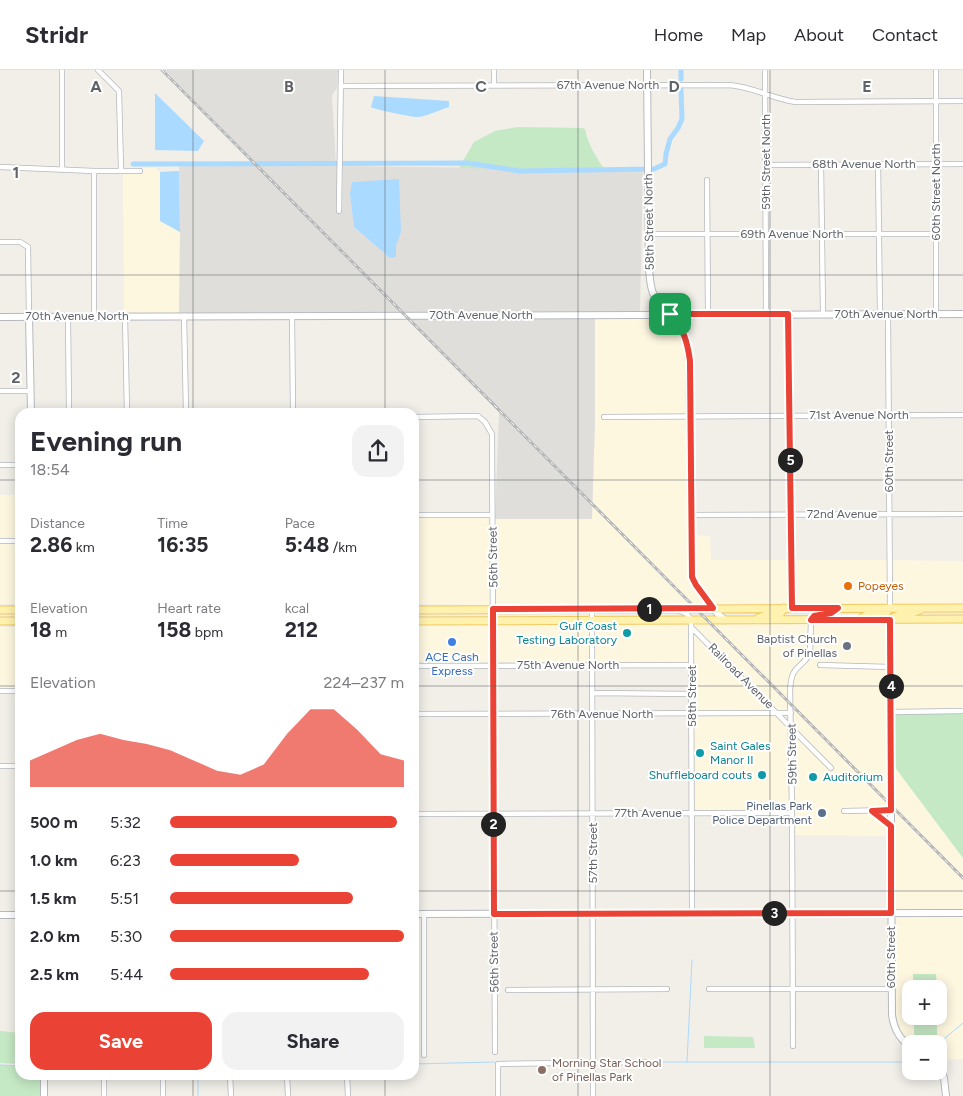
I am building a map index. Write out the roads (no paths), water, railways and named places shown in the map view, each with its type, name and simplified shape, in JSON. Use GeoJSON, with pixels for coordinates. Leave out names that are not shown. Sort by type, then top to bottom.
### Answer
{"type":"FeatureCollection","features":[{"type":"Feature","properties":{"kind":"main road"},"geometry":{"type":"LineString","coordinates":[[755,620],[767,615],[780,614],[788,608]]}},
{"type":"Feature","properties":{"kind":"main road"},"geometry":{"type":"LineString","coordinates":[[811,620],[814,616],[831,613],[838,608]]}},
{"type":"Feature","properties":{"kind":"main road"},"geometry":{"type":"LineString","coordinates":[[860,620],[866,615],[886,613],[890,608]]}},
{"type":"Feature","properties":{"kind":"main road"},"geometry":{"type":"LineString","coordinates":[[890,620],[895,616],[913,613],[925,608]]}},
{"type":"Feature","properties":{"kind":"main road"},"geometry":{"type":"LineString","coordinates":[[419,610],[963,608]]}},
{"type":"Feature","properties":{"kind":"main road"},"geometry":{"type":"LineString","coordinates":[[0,610],[15,610]]}},
{"type":"Feature","properties":{"kind":"main road"},"geometry":{"type":"LineString","coordinates":[[419,621],[592,620],[692,624],[725,620],[961,618]]}},
{"type":"Feature","properties":{"kind":"main road"},"geometry":{"type":"LineString","coordinates":[[0,621],[15,621]]}},
{"type":"Feature","properties":{"kind":"street"},"geometry":{"type":"LineString","coordinates":[[62,70],[62,170]]}},
{"type":"Feature","properties":{"kind":"street"},"geometry":{"type":"LineString","coordinates":[[98,70],[119,91],[121,170]]}},
{"type":"Feature","properties":{"kind":"street"},"geometry":{"type":"LineString","coordinates":[[339,211],[341,70]]}},
{"type":"Feature","properties":{"kind":"street"},"geometry":{"type":"LineString","coordinates":[[494,70],[494,85]]}},
{"type":"Feature","properties":{"kind":"street","name":"58th Street North"},"geometry":{"type":"LineString","coordinates":[[647,70],[648,270],[651,286],[658,302],[684,333],[688,344],[692,577],[717,614],[725,620]]}},
{"type":"Feature","properties":{"kind":"street","name":"59th Street North"},"geometry":{"type":"LineString","coordinates":[[765,70],[766,314]]}},
{"type":"Feature","properties":{"kind":"street","name":"60th Street North"},"geometry":{"type":"LineString","coordinates":[[936,70],[936,314]]}},
{"type":"Feature","properties":{"kind":"street","name":"67th Avenue North"},"geometry":{"type":"LineString","coordinates":[[341,86],[739,85],[781,100],[796,102],[963,101]]}},
{"type":"Feature","properties":{"kind":"street"},"geometry":{"type":"LineString","coordinates":[[822,164],[823,314]]}},
{"type":"Feature","properties":{"kind":"street"},"geometry":{"type":"LineString","coordinates":[[878,164],[880,314]]}},
{"type":"Feature","properties":{"kind":"street","name":"68th Avenue North"},"geometry":{"type":"LineString","coordinates":[[766,165],[963,164]]}},
{"type":"Feature","properties":{"kind":"street"},"geometry":{"type":"LineString","coordinates":[[0,168],[140,171]]}},
{"type":"Feature","properties":{"kind":"street"},"geometry":{"type":"LineString","coordinates":[[94,171],[94,316]]}},
{"type":"Feature","properties":{"kind":"street"},"geometry":{"type":"LineString","coordinates":[[707,180],[708,314]]}},
{"type":"Feature","properties":{"kind":"street","name":"69th Avenue North"},"geometry":{"type":"LineString","coordinates":[[648,234],[936,234]]}},
{"type":"Feature","properties":{"kind":"street"},"geometry":{"type":"LineString","coordinates":[[0,242],[20,242],[28,247],[31,408]]}},
{"type":"Feature","properties":{"kind":"street"},"geometry":{"type":"LineString","coordinates":[[788,314],[791,515],[788,608]]}},
{"type":"Feature","properties":{"kind":"street","name":"60th Street"},"geometry":{"type":"LineString","coordinates":[[888,314],[890,608]]}},
{"type":"Feature","properties":{"kind":"street","name":"70th Avenue North"},"geometry":{"type":"LineString","coordinates":[[0,317],[963,314]]}},
{"type":"Feature","properties":{"kind":"street"},"geometry":{"type":"LineString","coordinates":[[68,316],[69,408]]}},
{"type":"Feature","properties":{"kind":"street"},"geometry":{"type":"LineString","coordinates":[[125,316],[127,408]]}},
{"type":"Feature","properties":{"kind":"street"},"geometry":{"type":"LineString","coordinates":[[184,316],[186,408]]}},
{"type":"Feature","properties":{"kind":"street"},"geometry":{"type":"LineString","coordinates":[[292,316],[293,408]]}},
{"type":"Feature","properties":{"kind":"street"},"geometry":{"type":"LineString","coordinates":[[0,390],[31,390]]}},
{"type":"Feature","properties":{"kind":"street","name":"71st Avenue North"},"geometry":{"type":"LineString","coordinates":[[604,417],[963,415]]}},
{"type":"Feature","properties":{"kind":"street","name":"56th Street"},"geometry":{"type":"LineString","coordinates":[[419,417],[478,416],[485,422],[492,434],[495,1052]]}},
{"type":"Feature","properties":{"kind":"street"},"geometry":{"type":"LineString","coordinates":[[0,465],[15,465]]}},
{"type":"Feature","properties":{"kind":"street","name":"72nd Avenue"},"geometry":{"type":"LineString","coordinates":[[691,515],[963,514]]}},
{"type":"Feature","properties":{"kind":"street"},"geometry":{"type":"LineString","coordinates":[[419,515],[492,515]]}},
{"type":"Feature","properties":{"kind":"street"},"geometry":{"type":"LineString","coordinates":[[0,541],[15,541]]}},
{"type":"Feature","properties":{"kind":"street","name":"57th Street"},"geometry":{"type":"LineString","coordinates":[[592,609],[593,1096]]}},
{"type":"Feature","properties":{"kind":"street"},"geometry":{"type":"LineString","coordinates":[[674,609],[687,614],[692,624]]}},
{"type":"Feature","properties":{"kind":"street","name":"59th Street"},"geometry":{"type":"LineString","coordinates":[[793,1046],[791,678],[794,671],[810,654],[811,620]]}},
{"type":"Feature","properties":{"kind":"street","name":"60th Street"},"geometry":{"type":"LineString","coordinates":[[890,620],[891,989],[892,1016],[896,1031],[902,1040]]}},
{"type":"Feature","properties":{"kind":"street","name":"58th Street"},"geometry":{"type":"LineString","coordinates":[[692,624],[692,913]]}},
{"type":"Feature","properties":{"kind":"street","name":"Railroad Avenue"},"geometry":{"type":"LineString","coordinates":[[692,624],[831,768]]}},
{"type":"Feature","properties":{"kind":"street"},"geometry":{"type":"LineString","coordinates":[[820,665],[891,666]]}},
{"type":"Feature","properties":{"kind":"street","name":"75th Avenue North"},"geometry":{"type":"LineString","coordinates":[[419,666],[692,666]]}},
{"type":"Feature","properties":{"kind":"street"},"geometry":{"type":"LineString","coordinates":[[0,691],[15,691]]}},
{"type":"Feature","properties":{"kind":"street"},"geometry":{"type":"LineString","coordinates":[[592,693],[692,694]]}},
{"type":"Feature","properties":{"kind":"street"},"geometry":{"type":"LineString","coordinates":[[891,712],[963,711]]}},
{"type":"Feature","properties":{"kind":"street","name":"76th Avenue North"},"geometry":{"type":"LineString","coordinates":[[419,714],[791,713]]}},
{"type":"Feature","properties":{"kind":"street"},"geometry":{"type":"LineString","coordinates":[[0,766],[15,766]]}},
{"type":"Feature","properties":{"kind":"street"},"geometry":{"type":"LineString","coordinates":[[844,811],[891,810]]}},
{"type":"Feature","properties":{"kind":"street"},"geometry":{"type":"LineString","coordinates":[[872,811],[891,826]]}},
{"type":"Feature","properties":{"kind":"street","name":"77th Avenue"},"geometry":{"type":"LineString","coordinates":[[419,814],[792,813]]}},
{"type":"Feature","properties":{"kind":"street"},"geometry":{"type":"LineString","coordinates":[[419,914],[963,913]]}},
{"type":"Feature","properties":{"kind":"street"},"geometry":{"type":"LineString","coordinates":[[424,914],[424,1054]]}},
{"type":"Feature","properties":{"kind":"street"},"geometry":{"type":"LineString","coordinates":[[0,915],[15,915]]}},
{"type":"Feature","properties":{"kind":"street"},"geometry":{"type":"LineString","coordinates":[[709,988],[891,989]]}},
{"type":"Feature","properties":{"kind":"street"},"geometry":{"type":"LineString","coordinates":[[508,990],[666,989]]}},
{"type":"Feature","properties":{"kind":"street"},"geometry":{"type":"LineString","coordinates":[[498,1096],[498,1064],[646,1062]]}},
{"type":"Feature","properties":{"kind":"street"},"geometry":{"type":"LineString","coordinates":[[44,1080],[44,1096]]}},
{"type":"Feature","properties":{"kind":"street"},"geometry":{"type":"LineString","coordinates":[[163,1080],[163,1096]]}},
{"type":"Feature","properties":{"kind":"street"},"geometry":{"type":"LineString","coordinates":[[230,1080],[231,1096]]}},
{"type":"Feature","properties":{"kind":"street"},"geometry":{"type":"LineString","coordinates":[[288,1080],[288,1096]]}},
{"type":"Feature","properties":{"kind":"street"},"geometry":{"type":"LineString","coordinates":[[347,1080],[348,1096]]}},
{"type":"Feature","properties":{"kind":"street"},"geometry":{"type":"LineString","coordinates":[[944,1080],[946,1096]]}},
{"type":"Feature","properties":{"kind":"street"},"geometry":{"type":"LineString","coordinates":[[104,1081],[104,1096]]}},
{"type":"Feature","properties":{"kind":"water"},"geometry":{"type":"Polygon","coordinates":[[[155,93],[204,141],[198,151],[155,150],[155,93]]]}},
{"type":"Feature","properties":{"kind":"water"},"geometry":{"type":"Polygon","coordinates":[[[374,96],[449,101],[449,107],[415,117],[371,107],[374,96]]]}},
{"type":"Feature","properties":{"kind":"water"},"geometry":{"type":"Polygon","coordinates":[[[179,171],[180,232],[160,221],[160,172],[179,171]]]}},
{"type":"Feature","properties":{"kind":"water"},"geometry":{"type":"Polygon","coordinates":[[[399,179],[401,232],[396,246],[396,257],[390,258],[354,227],[350,195],[352,182],[399,179]]]}},
{"type":"Feature","properties":{"kind":"waterway"},"geometry":{"type":"LineString","coordinates":[[681,70],[681,79]]}},
{"type":"Feature","properties":{"kind":"waterway"},"geometry":{"type":"LineString","coordinates":[[133,164],[468,163],[519,171],[654,169],[665,164],[670,139],[682,119],[681,90]]}},
{"type":"Feature","properties":{"kind":"waterway"},"geometry":{"type":"LineString","coordinates":[[687,1062],[692,960]]}},
{"type":"Feature","properties":{"kind":"waterway"},"geometry":{"type":"LineString","coordinates":[[947,1036],[963,1023]]}},
{"type":"Feature","properties":{"kind":"waterway"},"geometry":{"type":"LineString","coordinates":[[419,1064],[494,1062]]}},
{"type":"Feature","properties":{"kind":"waterway"},"geometry":{"type":"LineString","coordinates":[[655,1062],[902,1062]]}},
{"type":"Feature","properties":{"kind":"waterway"},"geometry":{"type":"LineString","coordinates":[[0,1065],[15,1066]]}},
{"type":"Feature","properties":{"kind":"waterway"},"geometry":{"type":"LineString","coordinates":[[198,1080],[198,1096]]}},
{"type":"Feature","properties":{"kind":"railway"},"geometry":{"type":"LineString","coordinates":[[162,70],[963,878]]}},
{"type":"Feature","properties":{"kind":"place","name":"Popeyes"},"geometry":{"type":"Point","coordinates":[848,586]}},
{"type":"Feature","properties":{"kind":"place","name":"Gulf Coast Testing Laboratory"},"geometry":{"type":"Point","coordinates":[627,633]}},
{"type":"Feature","properties":{"kind":"place","name":"ACE Cash Express"},"geometry":{"type":"Point","coordinates":[452,642]}},
{"type":"Feature","properties":{"kind":"place","name":"Baptist Church of Pinellas"},"geometry":{"type":"Point","coordinates":[847,646]}},
{"type":"Feature","properties":{"kind":"place","name":"Saint Gales Manor II"},"geometry":{"type":"Point","coordinates":[700,753]}},
{"type":"Feature","properties":{"kind":"place","name":"Shuffleboard couts"},"geometry":{"type":"Point","coordinates":[762,775]}},
{"type":"Feature","properties":{"kind":"place","name":"Auditorium"},"geometry":{"type":"Point","coordinates":[813,777]}},
{"type":"Feature","properties":{"kind":"place","name":"Pinellas Park Police Department"},"geometry":{"type":"Point","coordinates":[822,813]}},
{"type":"Feature","properties":{"kind":"place","name":"Morning Star School of Pinellas Park"},"geometry":{"type":"Point","coordinates":[542,1070]}}]}
